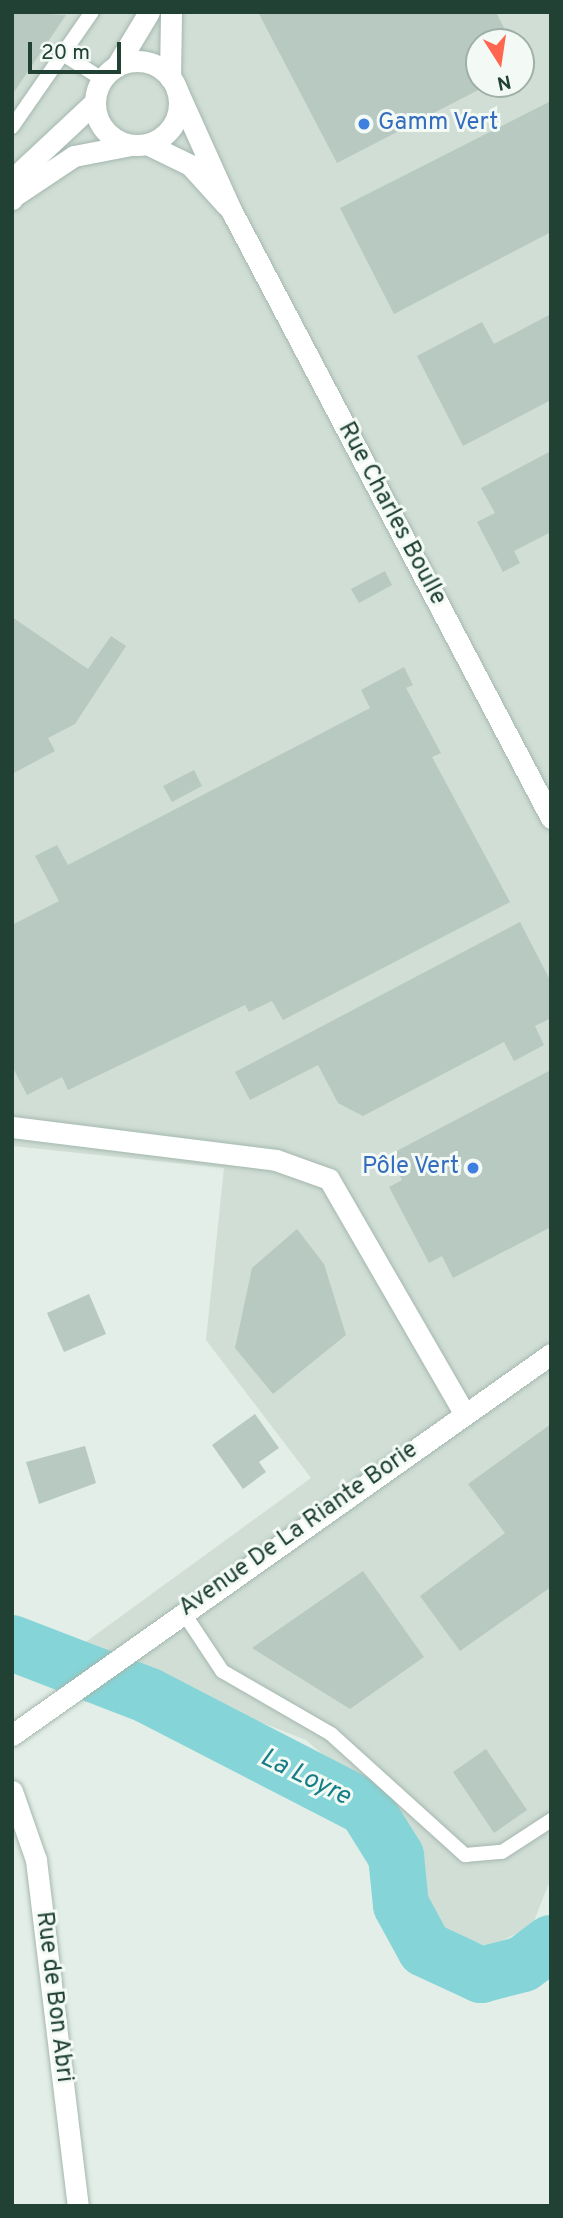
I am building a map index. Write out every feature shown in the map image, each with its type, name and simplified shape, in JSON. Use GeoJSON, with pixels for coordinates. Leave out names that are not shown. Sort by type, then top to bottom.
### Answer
{"type":"FeatureCollection","features":[{"type":"Feature","properties":{"kind":"street"},"geometry":{"type":"LineString","coordinates":[[13,198],[18,174],[94,102],[109,73],[149,12]]}},
{"type":"Feature","properties":{"kind":"street"},"geometry":{"type":"LineString","coordinates":[[13,198],[74,156],[140,144],[170,129],[173,84],[171,12]]}},
{"type":"Feature","properties":{"kind":"street"},"geometry":{"type":"LineString","coordinates":[[109,73],[148,63],[173,84]]}},
{"type":"Feature","properties":{"kind":"street","name":"Rue Charles Boulle"},"geometry":{"type":"LineString","coordinates":[[173,84],[231,210],[551,818]]}},
{"type":"Feature","properties":{"kind":"street"},"geometry":{"type":"LineString","coordinates":[[94,102],[102,126],[140,144]]}},
{"type":"Feature","properties":{"kind":"street","name":"Rue Charles Boulle"},"geometry":{"type":"LineString","coordinates":[[140,144],[190,165],[231,210]]}},
{"type":"Feature","properties":{"kind":"street"},"geometry":{"type":"LineString","coordinates":[[12,1127],[276,1160],[330,1179],[464,1413]]}},
{"type":"Feature","properties":{"kind":"street","name":"Avenue De La Riante Borie"},"geometry":{"type":"LineString","coordinates":[[12,1735],[122,1654],[551,1354]]}},
{"type":"Feature","properties":{"kind":"street","name":"Rue de Bon Abri"},"geometry":{"type":"LineString","coordinates":[[12,1791],[36,1860],[78,2206]]}},
{"type":"Feature","properties":{"kind":"lane"},"geometry":{"type":"LineString","coordinates":[[12,127],[92,12]]}},
{"type":"Feature","properties":{"kind":"lane"},"geometry":{"type":"LineString","coordinates":[[63,54],[109,73]]}},
{"type":"Feature","properties":{"kind":"lane"},"geometry":{"type":"LineString","coordinates":[[183,1612],[222,1671],[331,1734],[465,1855],[502,1852],[551,1820]]}},
{"type":"Feature","properties":{"kind":"shaded area"},"geometry":{"type":"Polygon","coordinates":[[[12,12],[551,12],[551,1878],[532,1926],[489,1947],[431,1924],[423,1879],[394,1816],[306,1740],[76,1649],[311,1478],[206,1340],[224,1168],[12,1146],[12,12]]]}},
{"type":"Feature","properties":{"kind":"building"},"geometry":{"type":"Polygon","coordinates":[[[12,12],[66,15],[12,95],[12,12]]]}},
{"type":"Feature","properties":{"kind":"building","name":"Gamm Vert"},"geometry":{"type":"Polygon","coordinates":[[[258,12],[496,12],[504,28],[465,28],[465,97],[337,163],[258,12]]]}},
{"type":"Feature","properties":{"kind":"building"},"geometry":{"type":"Polygon","coordinates":[[[551,101],[551,232],[394,314],[340,208],[551,101]]]}},
{"type":"Feature","properties":{"kind":"building"},"geometry":{"type":"Polygon","coordinates":[[[551,314],[551,400],[463,446],[417,356],[482,322],[494,344],[551,314]]]}},
{"type":"Feature","properties":{"kind":"building"},"geometry":{"type":"Polygon","coordinates":[[[551,451],[551,532],[514,551],[520,563],[503,572],[477,522],[495,513],[481,488],[551,451]]]}},
{"type":"Feature","properties":{"kind":"building"},"geometry":{"type":"Polygon","coordinates":[[[385,571],[392,585],[359,603],[351,589],[385,571]]]}},
{"type":"Feature","properties":{"kind":"building"},"geometry":{"type":"Polygon","coordinates":[[[12,617],[88,669],[111,636],[126,646],[75,724],[48,738],[55,751],[12,774],[12,617]]]}},
{"type":"Feature","properties":{"kind":"building"},"geometry":{"type":"Polygon","coordinates":[[[404,667],[413,685],[406,688],[441,753],[432,757],[510,902],[283,1020],[272,1001],[249,1012],[245,1005],[68,1090],[62,1077],[27,1095],[12,1066],[12,925],[59,901],[35,856],[57,845],[68,865],[370,708],[361,690],[404,667]]]}},
{"type":"Feature","properties":{"kind":"building"},"geometry":{"type":"Polygon","coordinates":[[[194,770],[202,786],[172,802],[163,786],[194,770]]]}},
{"type":"Feature","properties":{"kind":"building"},"geometry":{"type":"Polygon","coordinates":[[[520,922],[551,982],[551,1018],[535,1026],[544,1045],[514,1061],[504,1042],[363,1116],[338,1103],[318,1065],[250,1100],[235,1072],[520,922]]]}},
{"type":"Feature","properties":{"kind":"building","name":"Pôle Vert"},"geometry":{"type":"Polygon","coordinates":[[[551,1070],[551,1227],[453,1278],[442,1256],[429,1263],[389,1187],[402,1180],[389,1155],[551,1070]]]}},
{"type":"Feature","properties":{"kind":"building"},"geometry":{"type":"Polygon","coordinates":[[[297,1229],[324,1264],[346,1335],[273,1394],[235,1348],[252,1268],[297,1229]]]}},
{"type":"Feature","properties":{"kind":"building"},"geometry":{"type":"Polygon","coordinates":[[[89,1294],[106,1334],[64,1352],[47,1313],[89,1294]]]}},
{"type":"Feature","properties":{"kind":"building"},"geometry":{"type":"Polygon","coordinates":[[[255,1414],[279,1448],[259,1462],[266,1472],[243,1489],[212,1445],[255,1414]]]}},
{"type":"Feature","properties":{"kind":"building"},"geometry":{"type":"Polygon","coordinates":[[[551,1424],[551,1587],[460,1651],[420,1596],[505,1533],[468,1484],[551,1424]]]}},
{"type":"Feature","properties":{"kind":"building"},"geometry":{"type":"Polygon","coordinates":[[[85,1446],[96,1483],[39,1504],[26,1462],[85,1446]]]}},
{"type":"Feature","properties":{"kind":"building"},"geometry":{"type":"Polygon","coordinates":[[[363,1571],[424,1657],[350,1709],[252,1648],[363,1571]]]}},
{"type":"Feature","properties":{"kind":"building"},"geometry":{"type":"Polygon","coordinates":[[[486,1749],[527,1810],[494,1833],[453,1772],[486,1749]]]}},
{"type":"Feature","properties":{"kind":"waterway","name":"La Loyre"},"geometry":{"type":"LineString","coordinates":[[12,1643],[149,1696],[366,1808],[396,1856],[401,1905],[425,1949],[481,1975],[523,1964],[551,1943]]}},
{"type":"Feature","properties":{"kind":"place","name":"Gamm Vert"},"geometry":{"type":"Point","coordinates":[364,124]}},
{"type":"Feature","properties":{"kind":"place","name":"Pôle Vert"},"geometry":{"type":"Point","coordinates":[473,1168]}}]}
